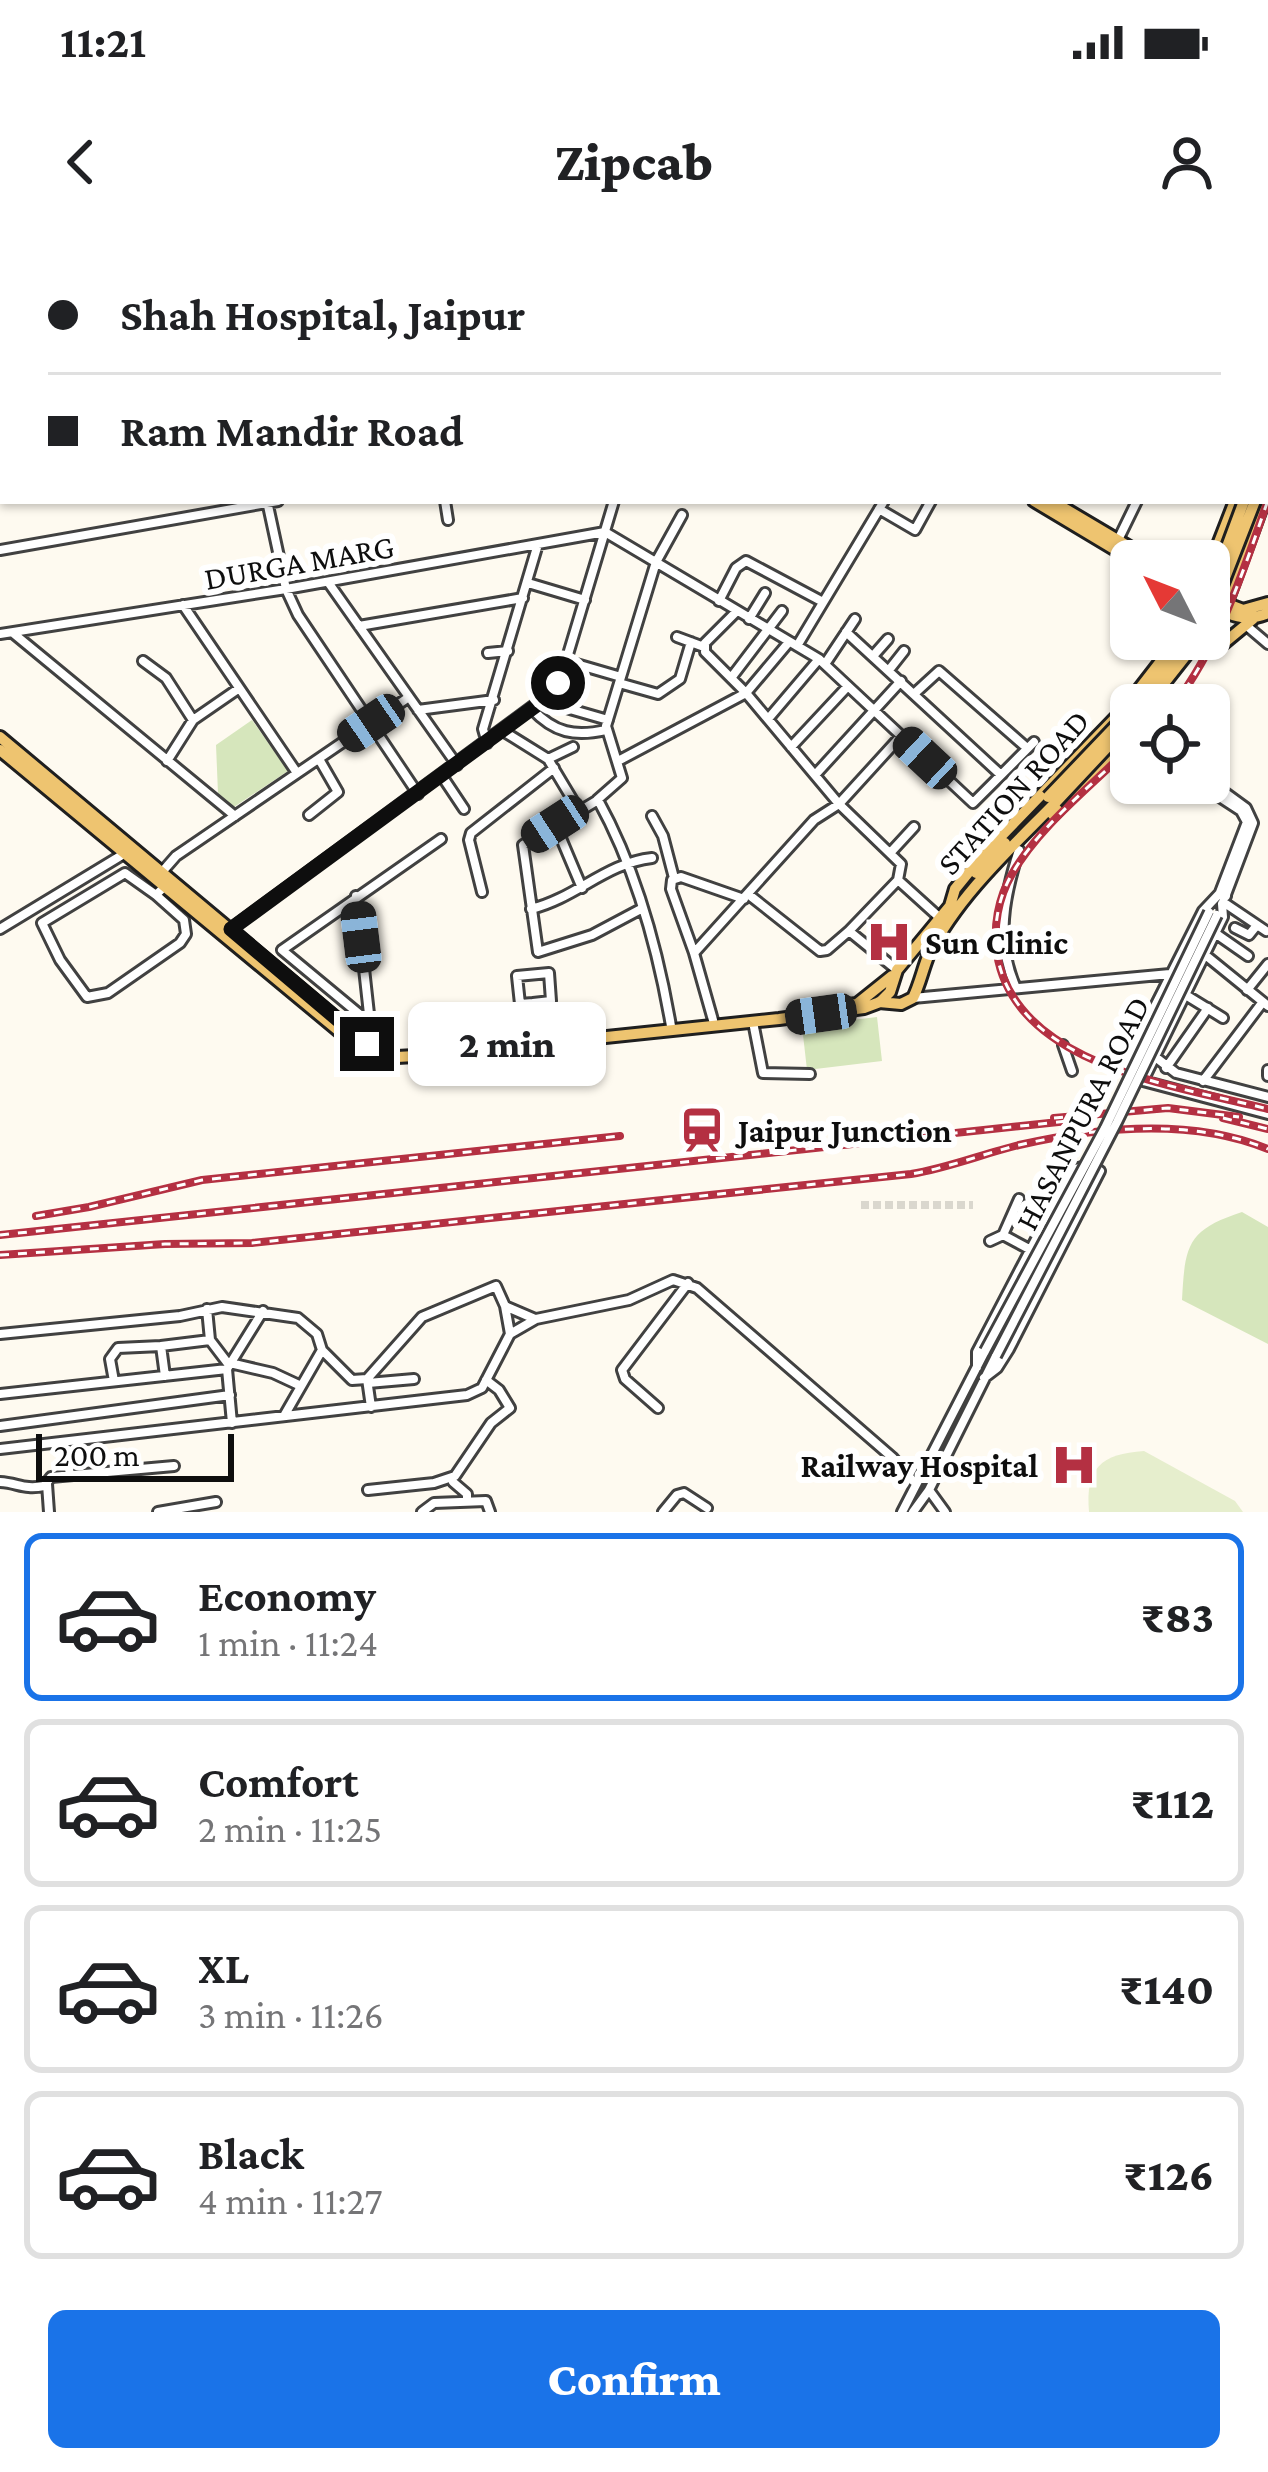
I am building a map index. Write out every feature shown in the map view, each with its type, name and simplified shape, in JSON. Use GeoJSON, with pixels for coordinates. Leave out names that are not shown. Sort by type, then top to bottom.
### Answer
{"type":"FeatureCollection","features":[{"type":"Feature","properties":{"kind":"main road"},"geometry":{"type":"LineString","coordinates":[[1039,504],[1110,547]]}},
{"type":"Feature","properties":{"kind":"main road"},"geometry":{"type":"LineString","coordinates":[[1057,504],[1118,539]]}},
{"type":"Feature","properties":{"kind":"main road"},"geometry":{"type":"LineString","coordinates":[[1221,540],[1238,504]]}},
{"type":"Feature","properties":{"kind":"main road"},"geometry":{"type":"LineString","coordinates":[[1227,540],[1238,504]]}},
{"type":"Feature","properties":{"kind":"main road"},"geometry":{"type":"LineString","coordinates":[[1230,565],[1254,504]]}},
{"type":"Feature","properties":{"kind":"main road"},"geometry":{"type":"LineString","coordinates":[[1230,592],[1263,504]]}},
{"type":"Feature","properties":{"kind":"main road"},"geometry":{"type":"LineString","coordinates":[[1230,609],[1268,603]]}},
{"type":"Feature","properties":{"kind":"main road"},"geometry":{"type":"LineString","coordinates":[[1230,611],[1250,623]]}},
{"type":"Feature","properties":{"kind":"main road"},"geometry":{"type":"LineString","coordinates":[[1230,638],[1268,613]]}},
{"type":"Feature","properties":{"kind":"main road"},"geometry":{"type":"LineString","coordinates":[[1152,684],[1171,660]]}},
{"type":"Feature","properties":{"kind":"main road"},"geometry":{"type":"LineString","coordinates":[[1168,684],[1188,660]]}},
{"type":"Feature","properties":{"kind":"main road","name":"STATION ROAD"},"geometry":{"type":"LineString","coordinates":[[916,993],[929,955],[954,908],[955,889],[981,857],[1110,732]]}},
{"type":"Feature","properties":{"kind":"main road"},"geometry":{"type":"LineString","coordinates":[[954,908],[1110,734]]}},
{"type":"Feature","properties":{"kind":"main road"},"geometry":{"type":"LineString","coordinates":[[0,737],[129,850],[160,890],[227,932]]}},
{"type":"Feature","properties":{"kind":"main road"},"geometry":{"type":"LineString","coordinates":[[0,750],[162,872],[227,932],[367,1044],[383,1050],[670,1026],[857,1004],[895,975]]}},
{"type":"Feature","properties":{"kind":"main road"},"geometry":{"type":"LineString","coordinates":[[954,908],[977,896],[1110,754]]}},
{"type":"Feature","properties":{"kind":"main road","name":"STATION ROAD"},"geometry":{"type":"LineString","coordinates":[[895,975],[940,918],[954,908]]}},
{"type":"Feature","properties":{"kind":"main road"},"geometry":{"type":"LineString","coordinates":[[280,975],[363,1051],[397,1057],[657,1033],[864,1008],[879,1002],[901,1004],[916,993]]}},
{"type":"Feature","properties":{"kind":"main road"},"geometry":{"type":"LineString","coordinates":[[879,1002],[895,975]]}},
{"type":"Feature","properties":{"kind":"street"},"geometry":{"type":"LineString","coordinates":[[0,550],[260,504]]}},
{"type":"Feature","properties":{"kind":"street"},"geometry":{"type":"LineString","coordinates":[[271,504],[286,589],[298,615],[418,794]]}},
{"type":"Feature","properties":{"kind":"street"},"geometry":{"type":"LineString","coordinates":[[445,504],[448,520]]}},
{"type":"Feature","properties":{"kind":"street"},"geometry":{"type":"LineString","coordinates":[[227,932],[542,701],[558,683],[566,661],[613,504]]}},
{"type":"Feature","properties":{"kind":"street"},"geometry":{"type":"LineString","coordinates":[[618,760],[746,693],[793,644],[882,505],[915,530],[929,504]]}},
{"type":"Feature","properties":{"kind":"street"},"geometry":{"type":"LineString","coordinates":[[1118,539],[1136,504]]}},
{"type":"Feature","properties":{"kind":"street"},"geometry":{"type":"LineString","coordinates":[[641,909],[592,935],[538,952],[521,851],[523,845],[619,784],[622,774],[607,725],[656,562],[682,515]]}},
{"type":"Feature","properties":{"kind":"street"},"geometry":{"type":"LineString","coordinates":[[605,532],[822,662],[974,803],[1030,745],[939,671],[915,694]]}},
{"type":"Feature","properties":{"kind":"street","name":"DURGA MARG"},"geometry":{"type":"LineString","coordinates":[[0,634],[605,532]]}},
{"type":"Feature","properties":{"kind":"street"},"geometry":{"type":"LineString","coordinates":[[487,742],[483,729],[538,544]]}},
{"type":"Feature","properties":{"kind":"street"},"geometry":{"type":"LineString","coordinates":[[719,601],[736,568],[746,561],[823,602]]}},
{"type":"Feature","properties":{"kind":"street"},"geometry":{"type":"LineString","coordinates":[[328,582],[457,765]]}},
{"type":"Feature","properties":{"kind":"street"},"geometry":{"type":"LineString","coordinates":[[528,583],[585,600]]}},
{"type":"Feature","properties":{"kind":"street"},"geometry":{"type":"LineString","coordinates":[[749,619],[765,593]]}},
{"type":"Feature","properties":{"kind":"street"},"geometry":{"type":"LineString","coordinates":[[359,626],[523,598]]}},
{"type":"Feature","properties":{"kind":"street"},"geometry":{"type":"LineString","coordinates":[[183,605],[297,773]]}},
{"type":"Feature","properties":{"kind":"street"},"geometry":{"type":"LineString","coordinates":[[731,678],[782,611]]}},
{"type":"Feature","properties":{"kind":"street"},"geometry":{"type":"LineString","coordinates":[[704,647],[736,612]]}},
{"type":"Feature","properties":{"kind":"street"},"geometry":{"type":"LineString","coordinates":[[768,719],[855,619]]}},
{"type":"Feature","properties":{"kind":"street"},"geometry":{"type":"LineString","coordinates":[[1250,623],[1268,644]]}},
{"type":"Feature","properties":{"kind":"street"},"geometry":{"type":"LineString","coordinates":[[12,632],[235,816]]}},
{"type":"Feature","properties":{"kind":"street"},"geometry":{"type":"LineString","coordinates":[[846,632],[1001,775]]}},
{"type":"Feature","properties":{"kind":"street"},"geometry":{"type":"LineString","coordinates":[[674,878],[746,896],[820,952],[849,931],[898,880],[902,869],[704,647],[677,637]]}},
{"type":"Feature","properties":{"kind":"street"},"geometry":{"type":"LineString","coordinates":[[873,656],[888,639]]}},
{"type":"Feature","properties":{"kind":"street"},"geometry":{"type":"LineString","coordinates":[[566,661],[658,694],[680,679],[691,642]]}},
{"type":"Feature","properties":{"kind":"street"},"geometry":{"type":"LineString","coordinates":[[488,653],[508,651]]}},
{"type":"Feature","properties":{"kind":"street"},"geometry":{"type":"LineString","coordinates":[[889,670],[904,651]]}},
{"type":"Feature","properties":{"kind":"street"},"geometry":{"type":"LineString","coordinates":[[143,661],[166,678],[193,720]]}},
{"type":"Feature","properties":{"kind":"street"},"geometry":{"type":"LineString","coordinates":[[815,775],[901,681]]}},
{"type":"Feature","properties":{"kind":"street"},"geometry":{"type":"LineString","coordinates":[[791,747],[848,686]]}},
{"type":"Feature","properties":{"kind":"street"},"geometry":{"type":"LineString","coordinates":[[167,761],[193,720],[238,688]]}},
{"type":"Feature","properties":{"kind":"street"},"geometry":{"type":"LineString","coordinates":[[162,872],[176,856],[409,697]]}},
{"type":"Feature","properties":{"kind":"street"},"geometry":{"type":"LineString","coordinates":[[418,710],[494,700]]}},
{"type":"Feature","properties":{"kind":"street"},"geometry":{"type":"LineString","coordinates":[[542,701],[607,725]]}},
{"type":"Feature","properties":{"kind":"street"},"geometry":{"type":"LineString","coordinates":[[532,709],[553,727],[573,735],[607,725]]}},
{"type":"Feature","properties":{"kind":"street"},"geometry":{"type":"LineString","coordinates":[[503,730],[551,763],[578,809]]}},
{"type":"Feature","properties":{"kind":"street"},"geometry":{"type":"LineString","coordinates":[[694,953],[814,820],[839,803],[901,736]]}},
{"type":"Feature","properties":{"kind":"street"},"geometry":{"type":"LineString","coordinates":[[482,892],[471,833],[573,747]]}},
{"type":"Feature","properties":{"kind":"street"},"geometry":{"type":"LineString","coordinates":[[309,814],[338,791],[319,758]]}},
{"type":"Feature","properties":{"kind":"street"},"geometry":{"type":"LineString","coordinates":[[442,776],[464,808]]}},
{"type":"Feature","properties":{"kind":"street"},"geometry":{"type":"LineString","coordinates":[[1230,799],[1252,817],[1252,833],[1222,899],[1203,911],[1165,977],[1126,1064],[1143,1081],[1268,1114]]}},
{"type":"Feature","properties":{"kind":"street"},"geometry":{"type":"LineString","coordinates":[[596,801],[627,861],[670,1026]]}},
{"type":"Feature","properties":{"kind":"street","name":"HASANPURA ROAD"},"geometry":{"type":"LineString","coordinates":[[917,1480],[1222,899],[1246,822],[1230,804]]}},
{"type":"Feature","properties":{"kind":"street"},"geometry":{"type":"LineString","coordinates":[[652,816],[663,836],[674,878],[670,889],[713,1021]]}},
{"type":"Feature","properties":{"kind":"street"},"geometry":{"type":"LineString","coordinates":[[555,824],[581,888]]}},
{"type":"Feature","properties":{"kind":"street"},"geometry":{"type":"LineString","coordinates":[[891,852],[914,827]]}},
{"type":"Feature","properties":{"kind":"street"},"geometry":{"type":"LineString","coordinates":[[356,896],[371,1023],[283,948],[356,896],[441,839]]}},
{"type":"Feature","properties":{"kind":"street"},"geometry":{"type":"LineString","coordinates":[[0,929],[129,850]]}},
{"type":"Feature","properties":{"kind":"street"},"geometry":{"type":"LineString","coordinates":[[1016,988],[1007,968],[1002,920],[1019,850]]}},
{"type":"Feature","properties":{"kind":"street"},"geometry":{"type":"LineString","coordinates":[[531,909],[552,904],[627,861],[652,858]]}},
{"type":"Feature","properties":{"kind":"street"},"geometry":{"type":"LineString","coordinates":[[125,873],[160,890],[184,920],[186,934],[150,967],[108,993],[87,997],[60,960],[42,923],[125,873]]}},
{"type":"Feature","properties":{"kind":"street"},"geometry":{"type":"LineString","coordinates":[[898,880],[940,918]]}},
{"type":"Feature","properties":{"kind":"street"},"geometry":{"type":"LineString","coordinates":[[1222,899],[1262,928],[1249,935],[1235,928]]}},
{"type":"Feature","properties":{"kind":"street"},"geometry":{"type":"LineString","coordinates":[[1143,1081],[1223,917],[1222,899]]}},
{"type":"Feature","properties":{"kind":"street"},"geometry":{"type":"LineString","coordinates":[[913,1512],[1117,1122],[1213,914]]}},
{"type":"Feature","properties":{"kind":"street"},"geometry":{"type":"LineString","coordinates":[[849,931],[895,975]]}},
{"type":"Feature","properties":{"kind":"street"},"geometry":{"type":"LineString","coordinates":[[1215,933],[1248,956]]}},
{"type":"Feature","properties":{"kind":"street"},"geometry":{"type":"LineString","coordinates":[[1203,1081],[1265,1004],[1204,954]]}},
{"type":"Feature","properties":{"kind":"street"},"geometry":{"type":"LineString","coordinates":[[280,975],[293,960]]}},
{"type":"Feature","properties":{"kind":"street"},"geometry":{"type":"LineString","coordinates":[[1247,990],[1268,964]]}},
{"type":"Feature","properties":{"kind":"street"},"geometry":{"type":"LineString","coordinates":[[549,973],[551,1001],[533,1003],[520,1004],[517,976],[549,973]]}},
{"type":"Feature","properties":{"kind":"street"},"geometry":{"type":"LineString","coordinates":[[916,993],[1165,977],[1223,1018]]}},
{"type":"Feature","properties":{"kind":"street"},"geometry":{"type":"LineString","coordinates":[[533,1003],[537,1038]]}},
{"type":"Feature","properties":{"kind":"street"},"geometry":{"type":"LineString","coordinates":[[1166,1067],[1208,1008]]}},
{"type":"Feature","properties":{"kind":"street"},"geometry":{"type":"LineString","coordinates":[[753,1022],[763,1073],[810,1074]]}},
{"type":"Feature","properties":{"kind":"street"},"geometry":{"type":"LineString","coordinates":[[1063,1045],[1072,1071]]}},
{"type":"Feature","properties":{"kind":"street"},"geometry":{"type":"LineString","coordinates":[[1154,1056],[1166,1067],[1203,1081],[1268,1097]]}},
{"type":"Feature","properties":{"kind":"street"},"geometry":{"type":"LineString","coordinates":[[977,1367],[977,1352],[1072,1170],[1089,1165],[1100,1171],[1009,1349],[984,1378]]}},
{"type":"Feature","properties":{"kind":"street"},"geometry":{"type":"LineString","coordinates":[[990,1241],[1003,1235],[1018,1199]]}},
{"type":"Feature","properties":{"kind":"street"},"geometry":{"type":"LineString","coordinates":[[1003,1235],[1031,1250]]}},
{"type":"Feature","properties":{"kind":"street"},"geometry":{"type":"LineString","coordinates":[[0,1449],[467,1396],[478,1392],[510,1334],[536,1319],[629,1300],[673,1280],[688,1283],[917,1480],[945,1512]]}},
{"type":"Feature","properties":{"kind":"street"},"geometry":{"type":"LineString","coordinates":[[658,1408],[625,1379],[622,1370],[688,1283]]}},
{"type":"Feature","properties":{"kind":"street"},"geometry":{"type":"LineString","coordinates":[[371,1407],[367,1381],[422,1317],[496,1286],[510,1334]]}},
{"type":"Feature","properties":{"kind":"street"},"geometry":{"type":"LineString","coordinates":[[505,1306],[536,1319]]}},
{"type":"Feature","properties":{"kind":"street"},"geometry":{"type":"LineString","coordinates":[[0,1334],[180,1316],[222,1307],[262,1311],[309,1324],[322,1350],[352,1380],[414,1379]]}},
{"type":"Feature","properties":{"kind":"street"},"geometry":{"type":"LineString","coordinates":[[207,1310],[210,1340],[229,1366]]}},
{"type":"Feature","properties":{"kind":"street"},"geometry":{"type":"LineString","coordinates":[[232,1423],[229,1366],[262,1311]]}},
{"type":"Feature","properties":{"kind":"street"},"geometry":{"type":"LineString","coordinates":[[114,1382],[110,1359],[114,1350],[210,1340]]}},
{"type":"Feature","properties":{"kind":"street"},"geometry":{"type":"LineString","coordinates":[[161,1346],[165,1376]]}},
{"type":"Feature","properties":{"kind":"street"},"geometry":{"type":"LineString","coordinates":[[284,1417],[322,1350]]}},
{"type":"Feature","properties":{"kind":"street"},"geometry":{"type":"LineString","coordinates":[[0,1394],[229,1366],[273,1373],[301,1386]]}},
{"type":"Feature","properties":{"kind":"street"},"geometry":{"type":"LineString","coordinates":[[368,1490],[434,1483],[461,1471],[490,1423],[510,1408],[503,1394],[486,1380]]}},
{"type":"Feature","properties":{"kind":"street"},"geometry":{"type":"LineString","coordinates":[[0,1426],[230,1395]]}},
{"type":"Feature","properties":{"kind":"street"},"geometry":{"type":"LineString","coordinates":[[65,1442],[70,1475]]}},
{"type":"Feature","properties":{"kind":"street"},"geometry":{"type":"LineString","coordinates":[[0,1482],[20,1489],[46,1483],[51,1477],[174,1466]]}},
{"type":"Feature","properties":{"kind":"street"},"geometry":{"type":"LineString","coordinates":[[902,1512],[917,1480]]}},
{"type":"Feature","properties":{"kind":"street"},"geometry":{"type":"LineString","coordinates":[[453,1482],[467,1494],[467,1501]]}},
{"type":"Feature","properties":{"kind":"street"},"geometry":{"type":"LineString","coordinates":[[46,1483],[50,1512]]}},
{"type":"Feature","properties":{"kind":"street"},"geometry":{"type":"LineString","coordinates":[[915,1492],[931,1512]]}},
{"type":"Feature","properties":{"kind":"street"},"geometry":{"type":"LineString","coordinates":[[664,1512],[684,1493],[707,1508]]}},
{"type":"Feature","properties":{"kind":"street"},"geometry":{"type":"LineString","coordinates":[[422,1512],[434,1503],[467,1501],[486,1501],[490,1512]]}},
{"type":"Feature","properties":{"kind":"street"},"geometry":{"type":"LineString","coordinates":[[158,1512],[217,1502]]}},
{"type":"Feature","properties":{"kind":"green space"},"geometry":{"type":"Polygon","coordinates":[[[252,720],[288,771],[234,807],[218,793],[216,745],[252,720]]]}},
{"type":"Feature","properties":{"kind":"green space"},"geometry":{"type":"Polygon","coordinates":[[[877,1017],[882,1061],[807,1070],[802,1026],[877,1017]]]}},
{"type":"Feature","properties":{"kind":"green space"},"geometry":{"type":"Polygon","coordinates":[[[1242,1212],[1268,1227],[1268,1344],[1182,1300],[1192,1242],[1210,1226],[1242,1212]]]}},
{"type":"Feature","properties":{"kind":"green space"},"geometry":{"type":"Polygon","coordinates":[[[1144,1451],[1235,1501],[1243,1512],[1089,1512],[1090,1484],[1099,1466],[1117,1456],[1144,1451]]]}},
{"type":"Feature","properties":{"kind":"tunnel"},"geometry":{"type":"LineString","coordinates":[[861,1205],[973,1205]]}},
{"type":"Feature","properties":{"kind":"railway"},"geometry":{"type":"LineString","coordinates":[[1189,684],[1217,632],[1267,504]]}},
{"type":"Feature","properties":{"kind":"railway"},"geometry":{"type":"LineString","coordinates":[[1110,766],[1052,823],[1007,883],[996,944],[1010,992],[1034,1022],[1105,1065],[1268,1109]]}},
{"type":"Feature","properties":{"kind":"railway"},"geometry":{"type":"LineString","coordinates":[[1054,1118],[1168,1108],[1239,1117]]}},
{"type":"Feature","properties":{"kind":"railway"},"geometry":{"type":"LineString","coordinates":[[1223,1118],[1268,1129]]}},
{"type":"Feature","properties":{"kind":"railway"},"geometry":{"type":"LineString","coordinates":[[0,1235],[1068,1121]]}},
{"type":"Feature","properties":{"kind":"railway"},"geometry":{"type":"LineString","coordinates":[[0,1255],[252,1243],[911,1174],[1019,1145],[1112,1130],[1177,1129],[1268,1149]]}},
{"type":"Feature","properties":{"kind":"railway"},"geometry":{"type":"LineString","coordinates":[[36,1216],[202,1180],[620,1136]]}},
{"type":"Feature","properties":{"kind":"place","name":"Sun Clinic"},"geometry":{"type":"Point","coordinates":[889,942]}},
{"type":"Feature","properties":{"kind":"place","name":"Jaipur Junction"},"geometry":{"type":"Point","coordinates":[702,1130]}},
{"type":"Feature","properties":{"kind":"place","name":"Railway Hospital"},"geometry":{"type":"Point","coordinates":[1074,1465]}},
{"type":"Feature","properties":{"kind":"route"},"geometry":{"type":"LineString","coordinates":[[367,1044],[231,929],[457,765],[542,701],[558,683]]}}]}
